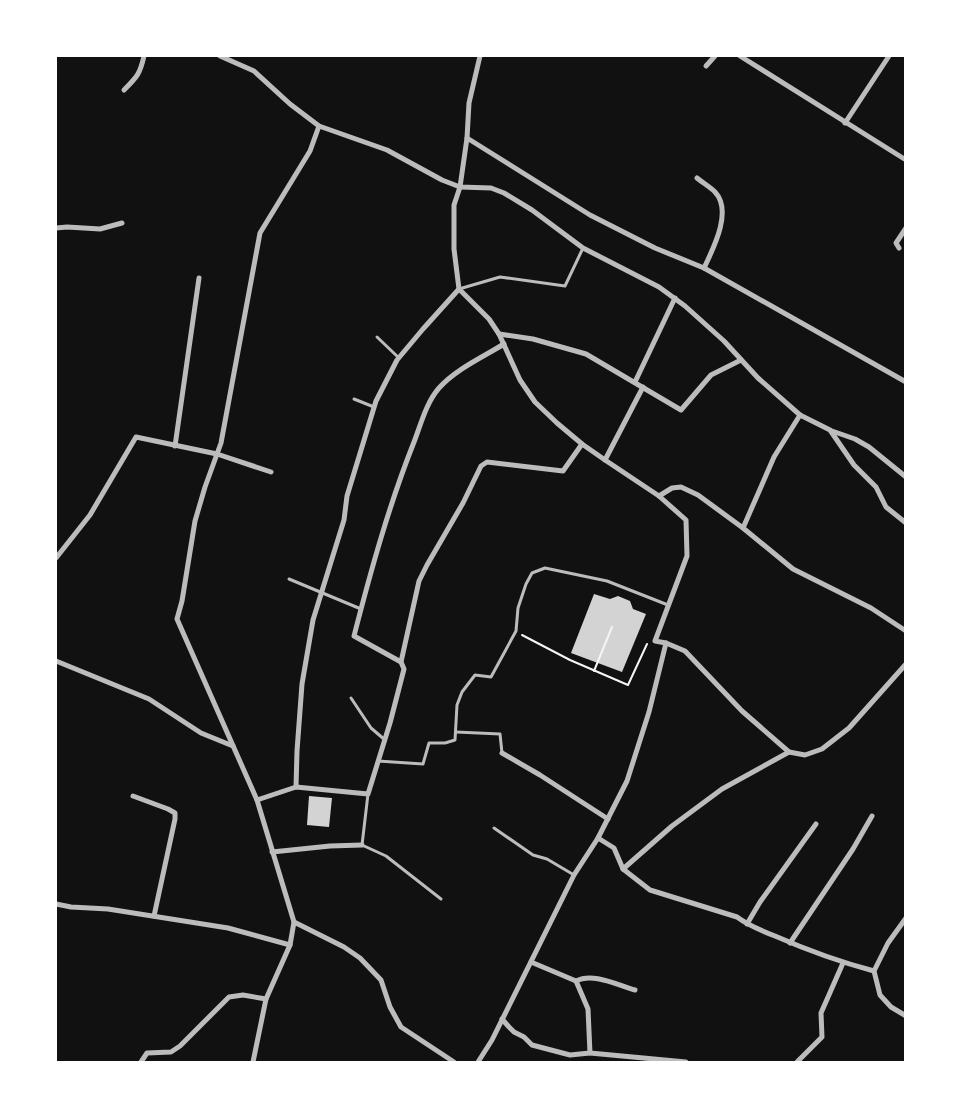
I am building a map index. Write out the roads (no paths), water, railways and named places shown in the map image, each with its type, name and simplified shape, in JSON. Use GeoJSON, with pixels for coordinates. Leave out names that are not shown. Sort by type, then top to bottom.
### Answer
{"type":"FeatureCollection","features":[{"type":"Feature","properties":{"kind":"street"},"geometry":{"type":"LineString","coordinates":[[124,90],[137,77],[144,56]]}},
{"type":"Feature","properties":{"kind":"street"},"geometry":{"type":"LineString","coordinates":[[220,56],[254,71],[290,104],[319,126],[387,150],[442,180],[460,187],[491,188],[504,193],[532,210],[583,248],[659,286],[724,341],[758,378],[800,415],[862,443],[906,477]]}},
{"type":"Feature","properties":{"kind":"street"},"geometry":{"type":"LineString","coordinates":[[480,56],[470,103],[460,187],[454,204],[454,249],[459,289],[489,319],[499,334],[520,380],[535,402],[582,444],[659,496],[686,520],[687,556],[656,641],[685,651],[742,711],[789,752],[805,755],[822,748],[849,729],[906,664]]}},
{"type":"Feature","properties":{"kind":"street"},"geometry":{"type":"LineString","coordinates":[[706,66],[715,56]]}},
{"type":"Feature","properties":{"kind":"street"},"geometry":{"type":"LineString","coordinates":[[740,56],[906,160]]}},
{"type":"Feature","properties":{"kind":"street"},"geometry":{"type":"LineString","coordinates":[[845,123],[889,56]]}},
{"type":"Feature","properties":{"kind":"street"},"geometry":{"type":"LineString","coordinates":[[253,1062],[266,999],[290,945],[294,922],[257,800],[177,619],[195,521],[221,443],[260,233],[310,151],[319,126]]}},
{"type":"Feature","properties":{"kind":"street"},"geometry":{"type":"LineString","coordinates":[[467,138],[590,215],[655,248],[704,268],[906,382]]}},
{"type":"Feature","properties":{"kind":"street"},"geometry":{"type":"LineString","coordinates":[[696,178],[717,194],[722,207],[721,225],[716,243],[704,268]]}},
{"type":"Feature","properties":{"kind":"street"},"geometry":{"type":"LineString","coordinates":[[56,228],[67,226],[100,229],[122,223]]}},
{"type":"Feature","properties":{"kind":"street"},"geometry":{"type":"LineString","coordinates":[[899,248],[896,243],[906,228]]}},
{"type":"Feature","properties":{"kind":"street"},"geometry":{"type":"LineString","coordinates":[[175,446],[199,278]]}},
{"type":"Feature","properties":{"kind":"street"},"geometry":{"type":"LineString","coordinates":[[296,787],[302,684],[313,620],[344,520],[347,496],[374,407],[399,358],[459,289]]}},
{"type":"Feature","properties":{"kind":"street"},"geometry":{"type":"LineString","coordinates":[[635,382],[675,298]]}},
{"type":"Feature","properties":{"kind":"street"},"geometry":{"type":"LineString","coordinates":[[499,334],[533,339],[586,354],[681,410],[711,375],[741,360]]}},
{"type":"Feature","properties":{"kind":"street"},"geometry":{"type":"LineString","coordinates":[[401,662],[354,636],[396,487],[426,410],[438,389],[453,375],[504,344]]}},
{"type":"Feature","properties":{"kind":"street"},"geometry":{"type":"LineString","coordinates":[[605,460],[643,387]]}},
{"type":"Feature","properties":{"kind":"street"},"geometry":{"type":"LineString","coordinates":[[743,528],[774,456],[800,415]]}},
{"type":"Feature","properties":{"kind":"street"},"geometry":{"type":"LineString","coordinates":[[830,430],[854,465],[876,487],[886,507],[906,523]]}},
{"type":"Feature","properties":{"kind":"street"},"geometry":{"type":"LineString","coordinates":[[56,558],[90,515],[136,437],[217,454],[271,472]]}},
{"type":"Feature","properties":{"kind":"street"},"geometry":{"type":"LineString","coordinates":[[257,800],[296,787],[368,794],[404,669],[401,662],[419,581],[481,466],[487,462],[563,471],[582,444]]}},
{"type":"Feature","properties":{"kind":"street"},"geometry":{"type":"LineString","coordinates":[[659,496],[672,488],[681,487],[698,495],[793,569],[871,608],[906,631]]}},
{"type":"Feature","properties":{"kind":"street"},"geometry":{"type":"LineString","coordinates":[[478,1062],[492,1040],[574,875],[598,838],[627,781],[649,712],[666,643]]}},
{"type":"Feature","properties":{"kind":"street"},"geometry":{"type":"LineString","coordinates":[[56,661],[149,699],[201,733],[233,746]]}},
{"type":"Feature","properties":{"kind":"street"},"geometry":{"type":"LineString","coordinates":[[623,869],[672,826],[722,789],[789,752]]}},
{"type":"Feature","properties":{"kind":"street"},"geometry":{"type":"LineString","coordinates":[[502,753],[608,819]]}},
{"type":"Feature","properties":{"kind":"street"},"geometry":{"type":"LineString","coordinates":[[133,796],[175,813],[176,819],[154,916]]}},
{"type":"Feature","properties":{"kind":"street"},"geometry":{"type":"LineString","coordinates":[[790,943],[853,849],[872,816]]}},
{"type":"Feature","properties":{"kind":"street"},"geometry":{"type":"LineString","coordinates":[[747,924],[816,824]]}},
{"type":"Feature","properties":{"kind":"street"},"geometry":{"type":"LineString","coordinates":[[598,838],[614,848],[623,869],[650,890],[737,917],[747,924],[790,943],[843,963],[874,971]]}},
{"type":"Feature","properties":{"kind":"street"},"geometry":{"type":"LineString","coordinates":[[272,852],[362,845]]}},
{"type":"Feature","properties":{"kind":"street"},"geometry":{"type":"LineString","coordinates":[[56,904],[108,909],[228,928],[290,945]]}},
{"type":"Feature","properties":{"kind":"street"},"geometry":{"type":"LineString","coordinates":[[906,918],[888,943],[874,971],[880,995],[891,1007],[906,1016]]}},
{"type":"Feature","properties":{"kind":"street"},"geometry":{"type":"LineString","coordinates":[[294,922],[344,947],[360,958],[381,980],[390,1007],[401,1027],[454,1062]]}},
{"type":"Feature","properties":{"kind":"street"},"geometry":{"type":"LineString","coordinates":[[531,962],[576,981],[588,1009],[590,1053]]}},
{"type":"Feature","properties":{"kind":"street"},"geometry":{"type":"LineString","coordinates":[[797,1062],[822,1037],[821,1013],[843,963]]}},
{"type":"Feature","properties":{"kind":"street"},"geometry":{"type":"LineString","coordinates":[[576,981],[583,978],[599,979],[635,990]]}},
{"type":"Feature","properties":{"kind":"street"},"geometry":{"type":"LineString","coordinates":[[141,1062],[147,1053],[171,1052],[180,1046],[229,997],[243,995],[266,999]]}},
{"type":"Feature","properties":{"kind":"street"},"geometry":{"type":"LineString","coordinates":[[502,1019],[514,1032],[524,1037],[532,1045],[570,1055],[590,1053],[686,1062]]}},
{"type":"Feature","properties":{"kind":"lane"},"geometry":{"type":"LineString","coordinates":[[459,289],[500,277],[565,286],[583,248]]}},
{"type":"Feature","properties":{"kind":"lane"},"geometry":{"type":"LineString","coordinates":[[377,337],[399,358]]}},
{"type":"Feature","properties":{"kind":"lane"},"geometry":{"type":"LineString","coordinates":[[354,399],[374,407]]}},
{"type":"Feature","properties":{"kind":"lane"},"geometry":{"type":"LineString","coordinates":[[378,761],[423,764],[429,743],[446,744],[455,740],[457,705],[462,692],[475,675],[491,676],[516,632],[518,608],[532,573],[545,568],[607,581],[668,605]]}},
{"type":"Feature","properties":{"kind":"lane"},"geometry":{"type":"LineString","coordinates":[[289,579],[361,609]]}},
{"type":"Feature","properties":{"kind":"lane"},"geometry":{"type":"LineString","coordinates":[[351,698],[371,728],[385,740]]}},
{"type":"Feature","properties":{"kind":"lane"},"geometry":{"type":"LineString","coordinates":[[456,732],[500,734],[502,753]]}},
{"type":"Feature","properties":{"kind":"lane"},"geometry":{"type":"LineString","coordinates":[[368,794],[362,845],[386,856],[441,899]]}},
{"type":"Feature","properties":{"kind":"lane"},"geometry":{"type":"LineString","coordinates":[[494,828],[533,855],[547,859],[574,875]]}}]}
